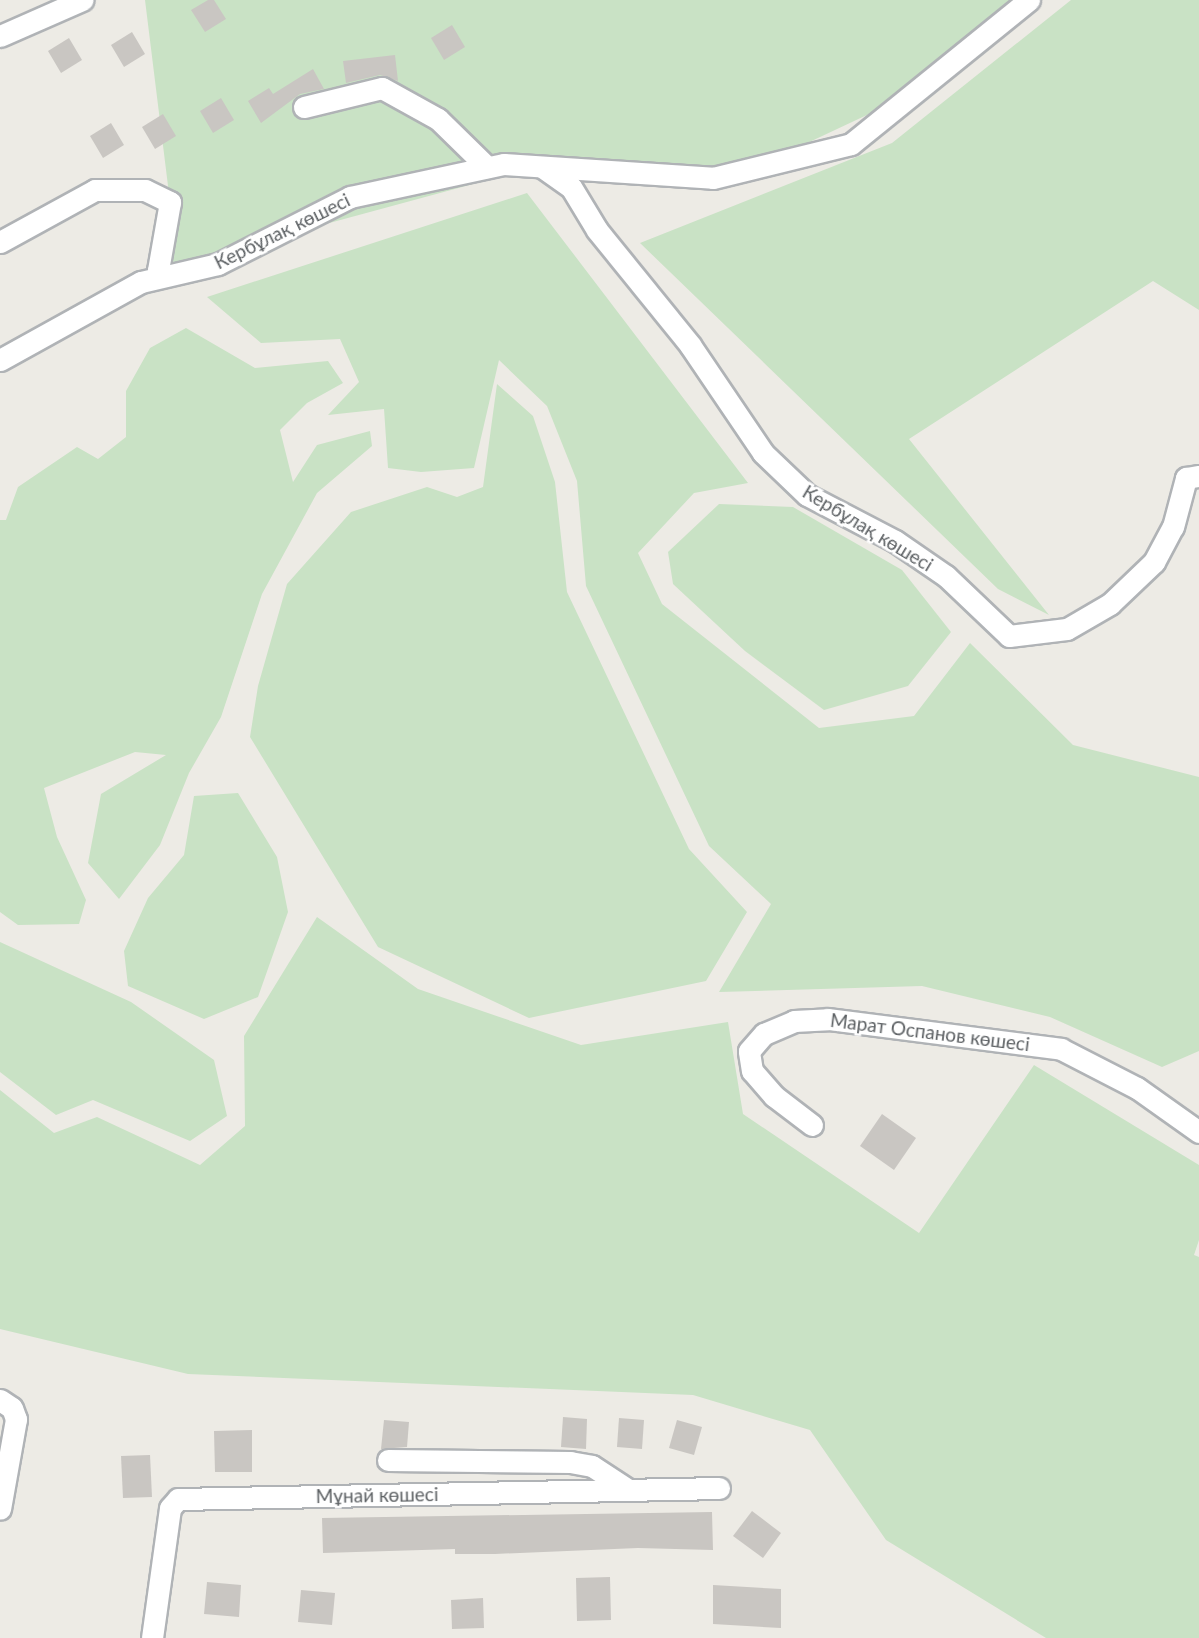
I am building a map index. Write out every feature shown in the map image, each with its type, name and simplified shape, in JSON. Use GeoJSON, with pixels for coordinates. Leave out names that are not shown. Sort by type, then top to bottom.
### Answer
{"type":"FeatureCollection","features":[{"type":"Feature","properties":{"kind":"street"},"geometry":{"type":"LineString","coordinates":[[0,36],[82,0]]}},
{"type":"Feature","properties":{"kind":"street","name":"Кербұлақ көшесі"},"geometry":{"type":"LineString","coordinates":[[0,360],[141,282],[218,264],[350,197],[487,167],[541,166],[713,178],[851,144],[1029,0]]}},
{"type":"Feature","properties":{"kind":"street"},"geometry":{"type":"LineString","coordinates":[[304,107],[382,88],[438,119],[487,167]]}},
{"type":"Feature","properties":{"kind":"street","name":"Кербұлақ көшесі"},"geometry":{"type":"LineString","coordinates":[[541,166],[570,187],[597,230],[690,345],[764,453],[807,495],[895,541],[946,576],[1009,636],[1067,629],[1110,604],[1154,562],[1173,527],[1186,478],[1199,476]]}},
{"type":"Feature","properties":{"kind":"street"},"geometry":{"type":"LineString","coordinates":[[0,242],[95,190],[145,190],[170,202],[158,270],[160,277]]}},
{"type":"Feature","properties":{"kind":"street","name":"Марат Оспанов көшесі"},"geometry":{"type":"LineString","coordinates":[[812,1125],[774,1096],[752,1071],[749,1051],[764,1034],[794,1021],[828,1019],[1061,1049],[1137,1088],[1199,1132]]}},
{"type":"Feature","properties":{"kind":"street"},"geometry":{"type":"LineString","coordinates":[[0,1400],[12,1408],[16,1419],[0,1509]]}},
{"type":"Feature","properties":{"kind":"street"},"geometry":{"type":"LineString","coordinates":[[388,1461],[570,1461],[592,1466],[627,1489]]}},
{"type":"Feature","properties":{"kind":"street","name":"Мұнай көшесі"},"geometry":{"type":"LineString","coordinates":[[152,1638],[170,1508],[178,1499],[719,1488]]}},
{"type":"Feature","properties":{"kind":"green space"},"geometry":{"type":"Polygon","coordinates":[[[145,0],[1017,0],[901,99],[756,167],[540,166],[263,241],[171,275],[170,202],[145,0]]]}},
{"type":"Feature","properties":{"kind":"green space"},"geometry":{"type":"Polygon","coordinates":[[[1071,0],[1199,0],[1199,310],[1153,281],[909,439],[1049,615],[998,589],[640,243],[892,143],[1071,0]]]}},
{"type":"Feature","properties":{"kind":"green space"},"geometry":{"type":"Polygon","coordinates":[[[527,193],[748,483],[694,493],[638,553],[662,604],[819,728],[914,716],[970,643],[1073,745],[1199,777],[1199,1051],[1162,1067],[1050,1017],[922,986],[719,992],[771,904],[709,846],[586,586],[577,481],[547,406],[499,360],[474,468],[421,472],[388,468],[384,409],[328,415],[359,382],[340,339],[261,343],[207,297],[527,193]]]}},
{"type":"Feature","properties":{"kind":"green space"},"geometry":{"type":"Polygon","coordinates":[[[186,328],[255,368],[328,361],[343,383],[307,403],[280,430],[293,482],[317,445],[370,431],[372,446],[317,493],[262,594],[221,717],[189,773],[160,845],[119,899],[88,863],[101,794],[166,755],[135,752],[44,788],[57,837],[86,900],[79,924],[18,925],[0,912],[0,520],[6,520],[18,487],[77,447],[98,459],[126,437],[126,391],[150,348],[186,328]]]}},
{"type":"Feature","properties":{"kind":"green space"},"geometry":{"type":"Polygon","coordinates":[[[497,384],[533,416],[555,482],[567,592],[689,849],[747,912],[706,981],[529,1018],[378,947],[250,737],[258,686],[287,584],[351,512],[427,487],[457,497],[483,487],[497,384]]]}},
{"type":"Feature","properties":{"kind":"green space"},"geometry":{"type":"Polygon","coordinates":[[[719,504],[793,507],[902,570],[951,632],[908,686],[824,710],[745,651],[673,584],[668,552],[719,504]]]}},
{"type":"Feature","properties":{"kind":"green space"},"geometry":{"type":"Polygon","coordinates":[[[238,793],[277,857],[288,912],[258,997],[204,1019],[128,986],[124,951],[148,898],[184,855],[194,796],[238,793]]]}},
{"type":"Feature","properties":{"kind":"green space"},"geometry":{"type":"Polygon","coordinates":[[[317,917],[418,989],[581,1045],[728,1022],[743,1114],[919,1233],[1034,1065],[1199,1165],[1199,1240],[1194,1255],[1199,1257],[1199,1638],[1046,1638],[886,1540],[810,1430],[693,1395],[188,1374],[0,1329],[0,1090],[54,1133],[97,1117],[200,1165],[245,1126],[244,1036],[317,917]]]}},
{"type":"Feature","properties":{"kind":"green space"},"geometry":{"type":"Polygon","coordinates":[[[0,942],[131,1002],[214,1060],[227,1116],[190,1141],[93,1100],[56,1115],[0,1072],[0,942]]]}},
{"type":"Feature","properties":{"kind":"building"},"geometry":{"type":"Polygon","coordinates":[[[208,0],[214,0],[226,19],[205,32],[191,10],[208,0]]]}},
{"type":"Feature","properties":{"kind":"building"},"geometry":{"type":"Polygon","coordinates":[[[452,25],[465,47],[444,60],[431,38],[452,25]]]}},
{"type":"Feature","properties":{"kind":"building"},"geometry":{"type":"Polygon","coordinates":[[[132,32],[145,54],[124,67],[111,45],[132,32]]]}},
{"type":"Feature","properties":{"kind":"building"},"geometry":{"type":"Polygon","coordinates":[[[69,38],[82,60],[61,73],[48,51],[69,38]]]}},
{"type":"Feature","properties":{"kind":"building"},"geometry":{"type":"Polygon","coordinates":[[[395,55],[398,81],[380,75],[346,83],[343,61],[395,55]]]}},
{"type":"Feature","properties":{"kind":"building"},"geometry":{"type":"Polygon","coordinates":[[[313,69],[324,89],[300,94],[261,123],[248,101],[269,88],[273,94],[313,69]]]}},
{"type":"Feature","properties":{"kind":"building"},"geometry":{"type":"Polygon","coordinates":[[[221,98],[234,120],[213,133],[200,111],[221,98]]]}},
{"type":"Feature","properties":{"kind":"building"},"geometry":{"type":"Polygon","coordinates":[[[163,114],[176,136],[155,149],[142,127],[163,114]]]}},
{"type":"Feature","properties":{"kind":"building"},"geometry":{"type":"Polygon","coordinates":[[[111,123],[124,145],[103,158],[90,136],[111,123]]]}},
{"type":"Feature","properties":{"kind":"building"},"geometry":{"type":"Polygon","coordinates":[[[882,1114],[916,1138],[894,1170],[860,1146],[882,1114]]]}},
{"type":"Feature","properties":{"kind":"building"},"geometry":{"type":"Polygon","coordinates":[[[563,1417],[587,1419],[586,1449],[561,1447],[563,1417]]]}},
{"type":"Feature","properties":{"kind":"building"},"geometry":{"type":"Polygon","coordinates":[[[619,1418],[644,1420],[642,1449],[617,1447],[619,1418]]]}},
{"type":"Feature","properties":{"kind":"building"},"geometry":{"type":"Polygon","coordinates":[[[384,1420],[409,1422],[407,1447],[381,1449],[384,1420]]]}},
{"type":"Feature","properties":{"kind":"building"},"geometry":{"type":"Polygon","coordinates":[[[677,1420],[702,1427],[694,1455],[669,1448],[677,1420]]]}},
{"type":"Feature","properties":{"kind":"building"},"geometry":{"type":"Polygon","coordinates":[[[252,1430],[252,1472],[215,1472],[214,1431],[252,1430]]]}},
{"type":"Feature","properties":{"kind":"building"},"geometry":{"type":"Polygon","coordinates":[[[150,1455],[152,1497],[123,1498],[121,1456],[150,1455]]]}},
{"type":"Feature","properties":{"kind":"building"},"geometry":{"type":"Polygon","coordinates":[[[752,1511],[781,1533],[763,1558],[733,1536],[752,1511]]]}},
{"type":"Feature","properties":{"kind":"building"},"geometry":{"type":"Polygon","coordinates":[[[712,1512],[713,1550],[638,1548],[455,1554],[455,1549],[323,1553],[322,1518],[712,1512]]]}},
{"type":"Feature","properties":{"kind":"building"},"geometry":{"type":"Polygon","coordinates":[[[610,1577],[611,1620],[577,1621],[576,1578],[610,1577]]]}},
{"type":"Feature","properties":{"kind":"building"},"geometry":{"type":"Polygon","coordinates":[[[207,1582],[241,1585],[239,1617],[204,1614],[207,1582]]]}},
{"type":"Feature","properties":{"kind":"building"},"geometry":{"type":"Polygon","coordinates":[[[713,1585],[781,1589],[781,1628],[713,1624],[713,1585]]]}},
{"type":"Feature","properties":{"kind":"building"},"geometry":{"type":"Polygon","coordinates":[[[301,1590],[335,1593],[332,1625],[298,1622],[301,1590]]]}},
{"type":"Feature","properties":{"kind":"building"},"geometry":{"type":"Polygon","coordinates":[[[483,1598],[484,1628],[452,1629],[451,1600],[483,1598]]]}}]}
